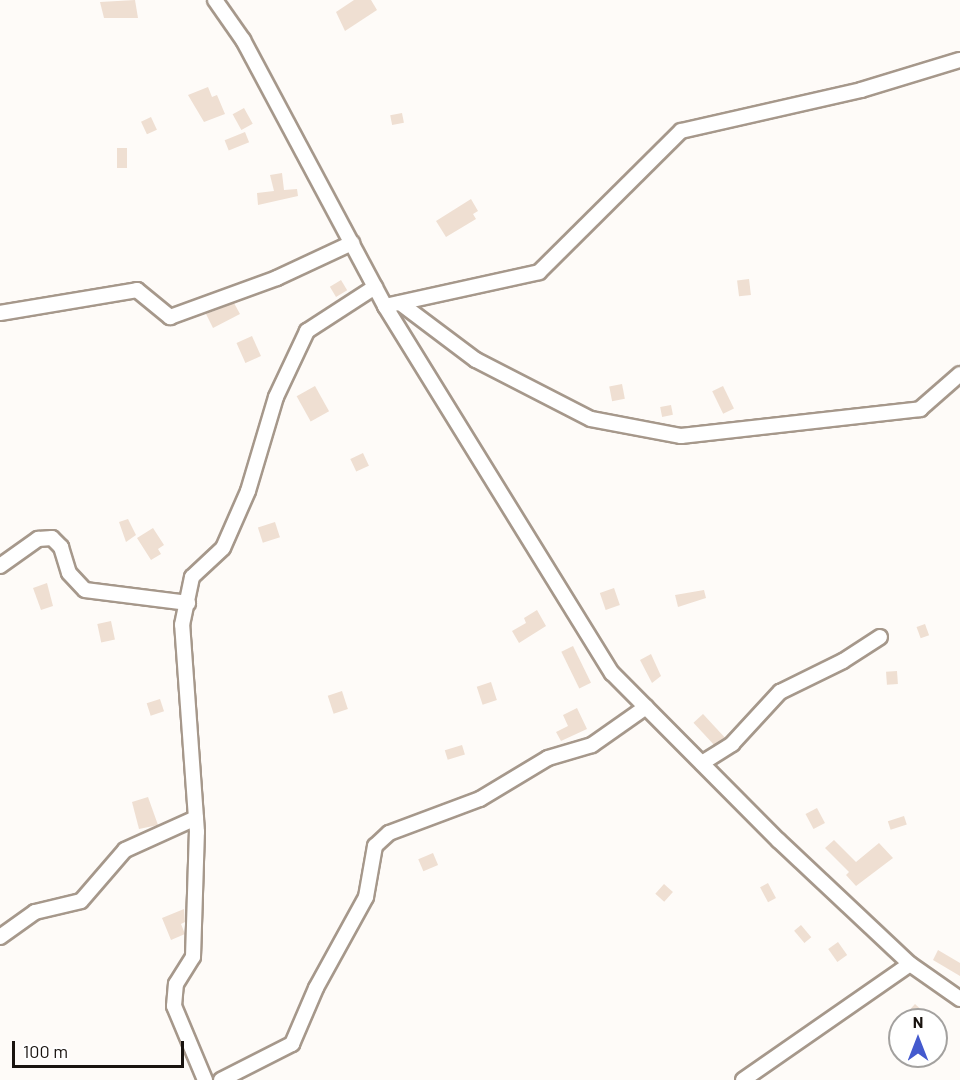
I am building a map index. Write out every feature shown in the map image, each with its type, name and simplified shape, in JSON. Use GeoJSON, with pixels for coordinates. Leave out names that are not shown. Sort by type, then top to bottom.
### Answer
{"type":"FeatureCollection","features":[{"type":"Feature","properties":{"kind":"street"},"geometry":{"type":"LineString","coordinates":[[215,0],[243,40],[385,306],[612,673],[910,964],[960,999]]}},
{"type":"Feature","properties":{"kind":"street"},"geometry":{"type":"LineString","coordinates":[[385,306],[539,272],[681,131],[861,90],[960,60]]}},
{"type":"Feature","properties":{"kind":"street"},"geometry":{"type":"LineString","coordinates":[[0,313],[137,290],[170,317],[277,278],[352,243]]}},
{"type":"Feature","properties":{"kind":"street"},"geometry":{"type":"LineString","coordinates":[[205,1080],[174,1006],[176,984],[193,957],[196,818],[182,625],[192,577],[223,548],[248,491],[276,397],[307,331],[375,287]]}},
{"type":"Feature","properties":{"kind":"street"},"geometry":{"type":"LineString","coordinates":[[400,303],[476,360],[591,418],[681,436],[921,409],[960,374]]}},
{"type":"Feature","properties":{"kind":"street"},"geometry":{"type":"LineString","coordinates":[[0,566],[38,539],[52,538],[61,547],[69,573],[85,590],[188,603]]}},
{"type":"Feature","properties":{"kind":"street"},"geometry":{"type":"LineString","coordinates":[[702,763],[732,744],[780,692],[843,661],[880,637]]}},
{"type":"Feature","properties":{"kind":"street"},"geometry":{"type":"LineString","coordinates":[[220,1080],[292,1044],[320,980],[366,897],[375,846],[422,819],[480,799],[548,758],[592,745],[646,707]]}},
{"type":"Feature","properties":{"kind":"street"},"geometry":{"type":"LineString","coordinates":[[0,937],[35,912],[81,901],[125,850],[196,818]]}},
{"type":"Feature","properties":{"kind":"street"},"geometry":{"type":"LineString","coordinates":[[743,1080],[910,964]]}},
{"type":"Feature","properties":{"kind":"building"},"geometry":{"type":"Polygon","coordinates":[[[135,0],[138,18],[104,18],[100,2],[135,0]]]}},
{"type":"Feature","properties":{"kind":"building"},"geometry":{"type":"Polygon","coordinates":[[[354,0],[371,0],[377,10],[345,31],[336,12],[354,0]]]}},
{"type":"Feature","properties":{"kind":"building"},"geometry":{"type":"Polygon","coordinates":[[[208,87],[212,97],[217,95],[225,114],[204,122],[188,95],[208,87]]]}},
{"type":"Feature","properties":{"kind":"building"},"geometry":{"type":"Polygon","coordinates":[[[244,108],[253,124],[241,130],[233,114],[244,108]]]}},
{"type":"Feature","properties":{"kind":"building"},"geometry":{"type":"Polygon","coordinates":[[[402,113],[404,123],[392,125],[390,115],[402,113]]]}},
{"type":"Feature","properties":{"kind":"building"},"geometry":{"type":"Polygon","coordinates":[[[151,117],[157,130],[147,134],[141,122],[151,117]]]}},
{"type":"Feature","properties":{"kind":"building"},"geometry":{"type":"Polygon","coordinates":[[[245,132],[249,142],[229,150],[225,140],[245,132]]]}},
{"type":"Feature","properties":{"kind":"building"},"geometry":{"type":"Polygon","coordinates":[[[117,148],[127,148],[127,168],[117,168],[117,148]]]}},
{"type":"Feature","properties":{"kind":"building"},"geometry":{"type":"Polygon","coordinates":[[[282,173],[284,190],[297,189],[298,196],[258,205],[257,193],[274,191],[270,175],[282,173]]]}},
{"type":"Feature","properties":{"kind":"building"},"geometry":{"type":"Polygon","coordinates":[[[471,199],[478,211],[473,214],[476,219],[446,237],[436,221],[471,199]]]}},
{"type":"Feature","properties":{"kind":"building"},"geometry":{"type":"Polygon","coordinates":[[[749,279],[751,295],[739,296],[737,280],[749,279]]]}},
{"type":"Feature","properties":{"kind":"building"},"geometry":{"type":"Polygon","coordinates":[[[341,280],[347,290],[336,297],[330,287],[341,280]]]}},
{"type":"Feature","properties":{"kind":"building"},"geometry":{"type":"Polygon","coordinates":[[[234,303],[240,314],[213,328],[206,314],[234,303]]]}},
{"type":"Feature","properties":{"kind":"building"},"geometry":{"type":"Polygon","coordinates":[[[252,336],[261,356],[245,363],[236,343],[252,336]]]}},
{"type":"Feature","properties":{"kind":"building"},"geometry":{"type":"Polygon","coordinates":[[[622,384],[625,399],[612,401],[609,386],[622,384]]]}},
{"type":"Feature","properties":{"kind":"building"},"geometry":{"type":"Polygon","coordinates":[[[315,386],[329,411],[311,422],[297,396],[315,386]]]}},
{"type":"Feature","properties":{"kind":"building"},"geometry":{"type":"Polygon","coordinates":[[[723,386],[734,408],[723,414],[712,391],[723,386]]]}},
{"type":"Feature","properties":{"kind":"building"},"geometry":{"type":"Polygon","coordinates":[[[671,405],[673,415],[662,417],[660,407],[671,405]]]}},
{"type":"Feature","properties":{"kind":"building"},"geometry":{"type":"Polygon","coordinates":[[[363,453],[369,466],[356,472],[350,459],[363,453]]]}},
{"type":"Feature","properties":{"kind":"building"},"geometry":{"type":"Polygon","coordinates":[[[128,519],[136,535],[126,542],[119,522],[128,519]]]}},
{"type":"Feature","properties":{"kind":"building"},"geometry":{"type":"Polygon","coordinates":[[[275,522],[280,537],[263,543],[258,528],[275,522]]]}},
{"type":"Feature","properties":{"kind":"building"},"geometry":{"type":"Polygon","coordinates":[[[153,528],[164,545],[158,549],[161,554],[151,560],[137,538],[153,528]]]}},
{"type":"Feature","properties":{"kind":"building"},"geometry":{"type":"Polygon","coordinates":[[[47,583],[53,606],[41,610],[33,588],[47,583]]]}},
{"type":"Feature","properties":{"kind":"building"},"geometry":{"type":"Polygon","coordinates":[[[614,588],[620,605],[606,610],[600,593],[614,588]]]}},
{"type":"Feature","properties":{"kind":"building"},"geometry":{"type":"Polygon","coordinates":[[[704,590],[706,598],[678,607],[675,595],[704,590]]]}},
{"type":"Feature","properties":{"kind":"building"},"geometry":{"type":"Polygon","coordinates":[[[537,610],[546,626],[519,643],[512,631],[526,623],[524,618],[537,610]]]}},
{"type":"Feature","properties":{"kind":"building"},"geometry":{"type":"Polygon","coordinates":[[[111,621],[115,640],[101,642],[97,624],[111,621]]]}},
{"type":"Feature","properties":{"kind":"building"},"geometry":{"type":"Polygon","coordinates":[[[925,624],[929,635],[921,638],[917,627],[925,624]]]}},
{"type":"Feature","properties":{"kind":"building"},"geometry":{"type":"Polygon","coordinates":[[[573,646],[591,683],[579,689],[561,652],[573,646]]]}},
{"type":"Feature","properties":{"kind":"building"},"geometry":{"type":"Polygon","coordinates":[[[651,654],[661,676],[652,683],[640,660],[651,654]]]}},
{"type":"Feature","properties":{"kind":"building"},"geometry":{"type":"Polygon","coordinates":[[[897,671],[898,684],[887,685],[886,672],[897,671]]]}},
{"type":"Feature","properties":{"kind":"building"},"geometry":{"type":"Polygon","coordinates":[[[491,682],[497,700],[483,705],[477,687],[491,682]]]}},
{"type":"Feature","properties":{"kind":"building"},"geometry":{"type":"Polygon","coordinates":[[[342,691],[348,709],[334,714],[328,696],[342,691]]]}},
{"type":"Feature","properties":{"kind":"building"},"geometry":{"type":"Polygon","coordinates":[[[160,699],[164,711],[151,716],[147,703],[160,699]]]}},
{"type":"Feature","properties":{"kind":"building"},"geometry":{"type":"Polygon","coordinates":[[[577,708],[587,729],[561,741],[556,732],[568,726],[563,715],[577,708]]]}},
{"type":"Feature","properties":{"kind":"building"},"geometry":{"type":"Polygon","coordinates":[[[703,714],[726,738],[716,747],[693,723],[703,714]]]}},
{"type":"Feature","properties":{"kind":"building"},"geometry":{"type":"Polygon","coordinates":[[[462,745],[465,755],[448,760],[445,750],[462,745]]]}},
{"type":"Feature","properties":{"kind":"building"},"geometry":{"type":"Polygon","coordinates":[[[148,797],[158,825],[139,829],[132,802],[148,797]]]}},
{"type":"Feature","properties":{"kind":"building"},"geometry":{"type":"Polygon","coordinates":[[[817,808],[825,823],[814,829],[806,814],[817,808]]]}},
{"type":"Feature","properties":{"kind":"building"},"geometry":{"type":"Polygon","coordinates":[[[904,816],[907,825],[891,830],[888,821],[904,816]]]}},
{"type":"Feature","properties":{"kind":"building"},"geometry":{"type":"Polygon","coordinates":[[[834,840],[856,862],[879,843],[893,858],[856,886],[846,875],[849,872],[825,848],[834,840]]]}},
{"type":"Feature","properties":{"kind":"building"},"geometry":{"type":"Polygon","coordinates":[[[433,853],[438,865],[423,871],[418,859],[433,853]]]}},
{"type":"Feature","properties":{"kind":"building"},"geometry":{"type":"Polygon","coordinates":[[[768,883],[776,898],[768,902],[760,887],[768,883]]]}},
{"type":"Feature","properties":{"kind":"building"},"geometry":{"type":"Polygon","coordinates":[[[664,884],[673,892],[664,902],[655,894],[664,884]]]}},
{"type":"Feature","properties":{"kind":"building"},"geometry":{"type":"Polygon","coordinates":[[[184,909],[185,922],[181,924],[185,934],[171,940],[162,918],[184,909]]]}},
{"type":"Feature","properties":{"kind":"building"},"geometry":{"type":"Polygon","coordinates":[[[801,925],[811,937],[804,943],[794,931],[801,925]]]}},
{"type":"Feature","properties":{"kind":"building"},"geometry":{"type":"Polygon","coordinates":[[[838,942],[847,955],[837,962],[828,949],[838,942]]]}},
{"type":"Feature","properties":{"kind":"building"},"geometry":{"type":"Polygon","coordinates":[[[938,950],[960,963],[960,976],[933,960],[938,950]]]}}]}
